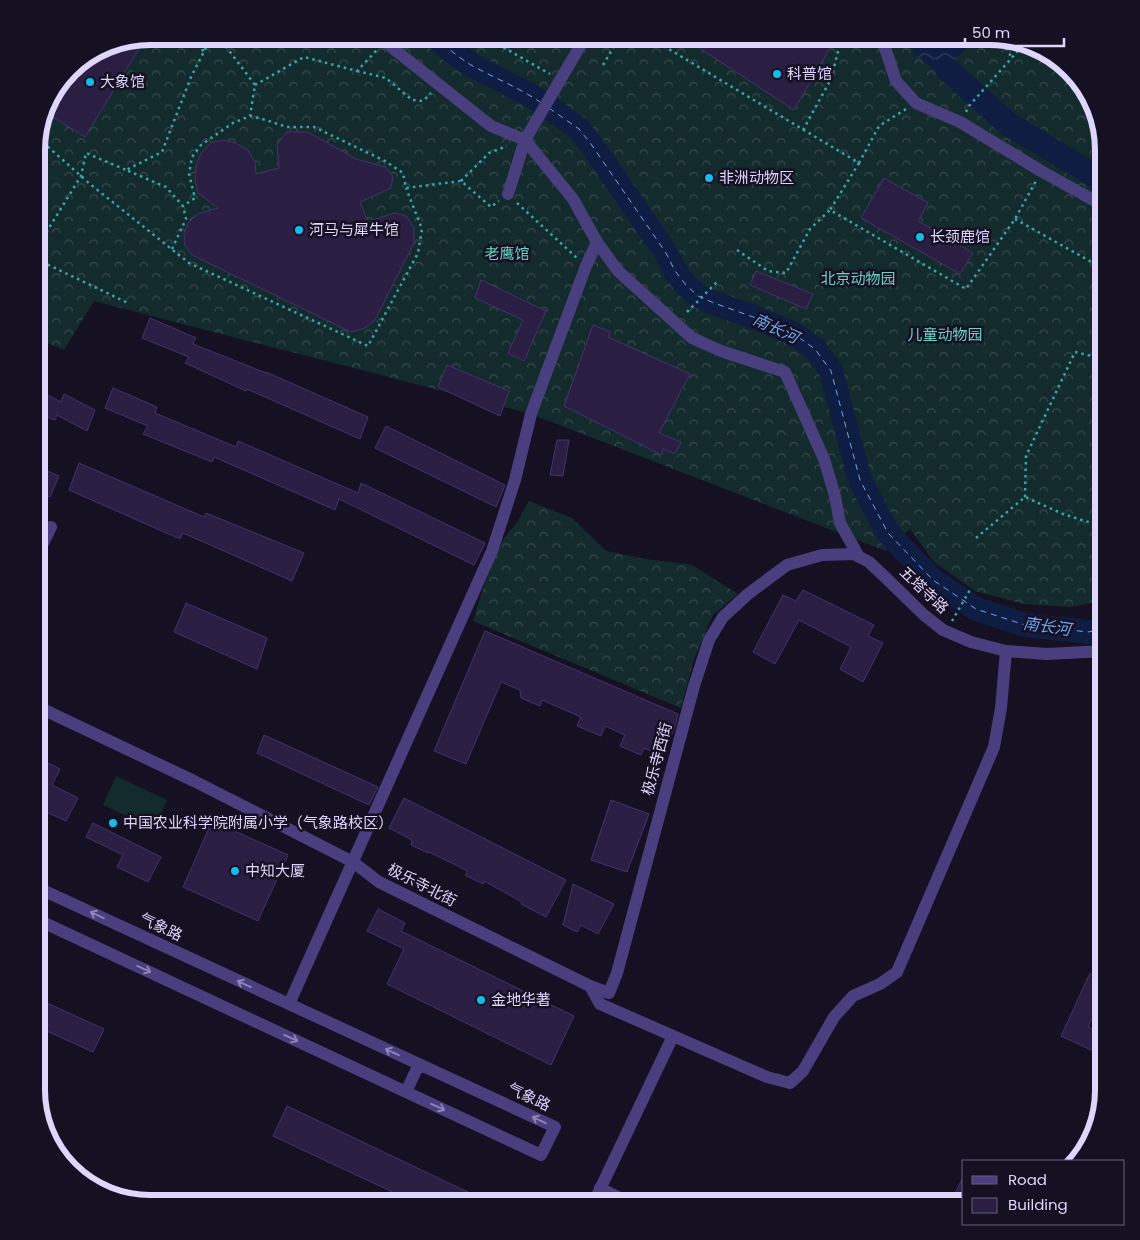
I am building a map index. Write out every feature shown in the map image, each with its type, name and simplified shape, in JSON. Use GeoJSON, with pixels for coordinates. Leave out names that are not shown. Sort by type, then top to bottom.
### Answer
{"type":"FeatureCollection","features":[{"type":"Feature","properties":{"kind":"street"},"geometry":{"type":"LineString","coordinates":[[390,45],[491,126],[525,140],[573,199],[597,242],[618,271],[692,338],[721,351],[785,372],[824,459],[835,496],[840,523],[859,557]]}},
{"type":"Feature","properties":{"kind":"street"},"geometry":{"type":"LineString","coordinates":[[508,194],[525,140],[581,45]]}},
{"type":"Feature","properties":{"kind":"street"},"geometry":{"type":"LineString","coordinates":[[884,45],[896,81],[916,103],[960,122],[1095,201]]}},
{"type":"Feature","properties":{"kind":"street"},"geometry":{"type":"LineString","coordinates":[[288,1004],[492,551],[515,480],[531,414],[586,266],[597,242]]}},
{"type":"Feature","properties":{"kind":"street"},"geometry":{"type":"LineString","coordinates":[[45,539],[51,527]]}},
{"type":"Feature","properties":{"kind":"street","name":"极乐寺西街"},"geometry":{"type":"LineString","coordinates":[[609,993],[617,972],[694,686],[709,640],[723,617],[748,594],[787,565],[822,555],[854,554],[859,557]]}},
{"type":"Feature","properties":{"kind":"street","name":"五塔寺路"},"geometry":{"type":"LineString","coordinates":[[859,557],[869,562],[924,615],[946,631],[971,642],[1006,651],[1047,654],[1095,651]]}},
{"type":"Feature","properties":{"kind":"street"},"geometry":{"type":"LineString","coordinates":[[590,986],[600,1004],[767,1077],[790,1083],[803,1071],[834,1017],[853,996],[880,984],[897,972],[994,747],[1001,708],[1006,651]]}},
{"type":"Feature","properties":{"kind":"street","name":"极乐寺北街"},"geometry":{"type":"LineString","coordinates":[[45,710],[194,781],[353,862],[379,882],[590,986],[609,993]]}},
{"type":"Feature","properties":{"kind":"street","name":"气象路"},"geometry":{"type":"LineString","coordinates":[[45,891],[555,1128],[541,1155],[45,923]]}},
{"type":"Feature","properties":{"kind":"street"},"geometry":{"type":"LineString","coordinates":[[597,1195],[673,1036]]}},
{"type":"Feature","properties":{"kind":"street"},"geometry":{"type":"LineString","coordinates":[[406,1092],[419,1064]]}},
{"type":"Feature","properties":{"kind":"street"},"geometry":{"type":"LineString","coordinates":[[600,1188],[614,1195]]}},
{"type":"Feature","properties":{"kind":"path"},"geometry":{"type":"LineString","coordinates":[[202,45],[203,54]]}},
{"type":"Feature","properties":{"kind":"path"},"geometry":{"type":"LineString","coordinates":[[126,170],[162,152],[191,76],[208,45]]}},
{"type":"Feature","properties":{"kind":"path"},"geometry":{"type":"LineString","coordinates":[[225,45],[255,85],[250,116]]}},
{"type":"Feature","properties":{"kind":"path"},"geometry":{"type":"LineString","coordinates":[[356,71],[378,45]]}},
{"type":"Feature","properties":{"kind":"path"},"geometry":{"type":"LineString","coordinates":[[499,45],[561,80]]}},
{"type":"Feature","properties":{"kind":"path"},"geometry":{"type":"LineString","coordinates":[[603,65],[615,45]]}},
{"type":"Feature","properties":{"kind":"path"},"geometry":{"type":"LineString","coordinates":[[662,45],[858,163]]}},
{"type":"Feature","properties":{"kind":"path"},"geometry":{"type":"LineString","coordinates":[[803,130],[831,79],[840,45]]}},
{"type":"Feature","properties":{"kind":"path"},"geometry":{"type":"LineString","coordinates":[[1005,46],[1012,58]]}},
{"type":"Feature","properties":{"kind":"path"},"geometry":{"type":"LineString","coordinates":[[969,106],[1019,50]]}},
{"type":"Feature","properties":{"kind":"path"},"geometry":{"type":"LineString","coordinates":[[255,85],[304,57],[386,78],[412,100],[423,100],[439,85]]}},
{"type":"Feature","properties":{"kind":"path"},"geometry":{"type":"LineString","coordinates":[[737,250],[768,271],[786,273],[810,229],[830,210],[879,126],[916,103]]}},
{"type":"Feature","properties":{"kind":"path"},"geometry":{"type":"LineString","coordinates":[[45,144],[81,176],[189,263],[368,346],[418,253],[422,230],[406,188],[403,173],[385,160],[314,127],[287,127],[250,116],[233,123],[202,145],[192,157],[189,174],[195,198],[183,206]]}},
{"type":"Feature","properties":{"kind":"path"},"geometry":{"type":"LineString","coordinates":[[406,188],[461,181],[489,152],[525,140]]}},
{"type":"Feature","properties":{"kind":"path"},"geometry":{"type":"LineString","coordinates":[[45,234],[81,176],[86,153],[166,187],[183,206],[186,219],[172,250]]}},
{"type":"Feature","properties":{"kind":"path"},"geometry":{"type":"LineString","coordinates":[[830,210],[966,288],[1015,219],[1041,170]]}},
{"type":"Feature","properties":{"kind":"path"},"geometry":{"type":"LineString","coordinates":[[461,181],[491,207],[508,194],[586,266]]}},
{"type":"Feature","properties":{"kind":"path"},"geometry":{"type":"LineString","coordinates":[[1015,219],[1095,264]]}},
{"type":"Feature","properties":{"kind":"path"},"geometry":{"type":"LineString","coordinates":[[45,263],[128,303]]}},
{"type":"Feature","properties":{"kind":"path"},"geometry":{"type":"LineString","coordinates":[[687,312],[718,281]]}},
{"type":"Feature","properties":{"kind":"path"},"geometry":{"type":"LineString","coordinates":[[976,538],[1025,497],[1026,456],[1075,352],[1095,357]]}},
{"type":"Feature","properties":{"kind":"path"},"geometry":{"type":"LineString","coordinates":[[1025,497],[1063,514],[1095,523]]}},
{"type":"Feature","properties":{"kind":"path"},"geometry":{"type":"LineString","coordinates":[[946,631],[971,588]]}},
{"type":"Feature","properties":{"kind":"green space","name":"北京动物园"},"geometry":{"type":"Polygon","coordinates":[[[143,45],[997,45],[1010,47],[1042,59],[1064,76],[1073,86],[1087,110],[1094,136],[1095,602],[1071,607],[1024,604],[975,591],[934,562],[910,529],[886,551],[531,414],[94,301],[64,350],[45,342],[45,143],[47,130],[53,110],[71,81],[92,63],[116,51],[143,45]]]}},
{"type":"Feature","properties":{"kind":"green space"},"geometry":{"type":"Polygon","coordinates":[[[529,501],[572,518],[606,551],[692,565],[738,594],[713,615],[694,659],[681,708],[473,621],[501,542],[518,521],[529,501]]]}},
{"type":"Feature","properties":{"kind":"green space"},"geometry":{"type":"Polygon","coordinates":[[[116,776],[167,800],[154,829],[103,805],[116,776]]]}},
{"type":"Feature","properties":{"kind":"water"},"geometry":{"type":"Polygon","coordinates":[[[914,45],[969,45],[947,69],[938,74],[912,51],[914,45]]]}},
{"type":"Feature","properties":{"kind":"building","name":"大象馆"},"geometry":{"type":"Polygon","coordinates":[[[141,45],[85,137],[51,116],[59,98],[71,81],[92,63],[110,53],[141,45]]]}},
{"type":"Feature","properties":{"kind":"building","name":"科普馆"},"geometry":{"type":"Polygon","coordinates":[[[695,45],[832,45],[794,110],[695,45]]]}},
{"type":"Feature","properties":{"kind":"building","name":"河马与犀牛馆"},"geometry":{"type":"Polygon","coordinates":[[[287,132],[308,132],[356,159],[385,167],[393,176],[391,188],[360,202],[368,222],[394,213],[406,216],[414,228],[414,243],[375,320],[365,328],[351,332],[192,255],[185,245],[184,233],[189,222],[197,214],[218,208],[198,193],[195,179],[196,166],[201,153],[212,142],[224,140],[235,143],[248,150],[255,162],[256,174],[279,168],[277,144],[287,132]]]}},
{"type":"Feature","properties":{"kind":"building","name":"长颈鹿馆"},"geometry":{"type":"Polygon","coordinates":[[[884,178],[928,203],[918,221],[973,253],[960,274],[861,218],[884,178]]]}},
{"type":"Feature","properties":{"kind":"building"},"geometry":{"type":"Polygon","coordinates":[[[756,271],[813,294],[806,309],[750,285],[756,271]]]}},
{"type":"Feature","properties":{"kind":"building"},"geometry":{"type":"Polygon","coordinates":[[[481,280],[546,311],[524,361],[508,353],[523,320],[475,298],[481,280]]]}},
{"type":"Feature","properties":{"kind":"building"},"geometry":{"type":"Polygon","coordinates":[[[150,318],[196,338],[193,344],[266,372],[368,417],[360,439],[185,363],[189,357],[142,338],[150,318]]]}},
{"type":"Feature","properties":{"kind":"building"},"geometry":{"type":"Polygon","coordinates":[[[593,325],[610,332],[608,337],[690,374],[659,433],[681,442],[675,454],[663,449],[662,455],[564,406],[593,325]]]}},
{"type":"Feature","properties":{"kind":"building"},"geometry":{"type":"Polygon","coordinates":[[[447,365],[509,391],[500,416],[438,387],[447,365]]]}},
{"type":"Feature","properties":{"kind":"building"},"geometry":{"type":"Polygon","coordinates":[[[113,388],[157,407],[155,413],[236,447],[238,441],[358,493],[361,483],[485,543],[474,565],[339,499],[335,510],[214,457],[212,462],[143,434],[148,426],[105,408],[113,388]]]}},
{"type":"Feature","properties":{"kind":"building"},"geometry":{"type":"Polygon","coordinates":[[[45,394],[61,402],[64,394],[95,410],[87,431],[57,415],[55,420],[45,416],[45,394]]]}},
{"type":"Feature","properties":{"kind":"building"},"geometry":{"type":"Polygon","coordinates":[[[386,426],[505,485],[496,507],[375,448],[386,426]]]}},
{"type":"Feature","properties":{"kind":"building"},"geometry":{"type":"Polygon","coordinates":[[[557,440],[569,440],[563,476],[550,475],[557,440]]]}},
{"type":"Feature","properties":{"kind":"building"},"geometry":{"type":"Polygon","coordinates":[[[79,463],[204,517],[206,513],[304,553],[292,581],[183,533],[180,539],[69,490],[79,463]]]}},
{"type":"Feature","properties":{"kind":"building"},"geometry":{"type":"Polygon","coordinates":[[[45,470],[59,476],[50,497],[45,495],[45,470]]]}},
{"type":"Feature","properties":{"kind":"building"},"geometry":{"type":"Polygon","coordinates":[[[803,590],[874,625],[868,636],[883,643],[863,682],[840,669],[851,647],[799,620],[775,664],[753,652],[783,595],[796,601],[803,590]]]}},
{"type":"Feature","properties":{"kind":"building"},"geometry":{"type":"Polygon","coordinates":[[[186,603],[267,638],[257,669],[174,632],[186,603]]]}},
{"type":"Feature","properties":{"kind":"building"},"geometry":{"type":"Polygon","coordinates":[[[485,631],[678,714],[675,727],[662,756],[644,748],[641,755],[620,746],[625,735],[605,726],[601,736],[577,726],[581,717],[542,700],[540,706],[521,698],[520,690],[501,682],[466,764],[434,751],[485,631]]]}},
{"type":"Feature","properties":{"kind":"building"},"geometry":{"type":"Polygon","coordinates":[[[264,735],[378,787],[369,805],[257,753],[264,735]]]}},
{"type":"Feature","properties":{"kind":"building"},"geometry":{"type":"Polygon","coordinates":[[[45,762],[60,769],[52,785],[78,798],[66,821],[45,811],[45,762]]]}},
{"type":"Feature","properties":{"kind":"building"},"geometry":{"type":"Polygon","coordinates":[[[404,798],[566,880],[546,917],[484,881],[483,884],[465,875],[468,871],[411,845],[412,840],[389,828],[404,798]]]}},
{"type":"Feature","properties":{"kind":"building"},"geometry":{"type":"Polygon","coordinates":[[[611,800],[649,814],[627,872],[591,860],[611,800]]]}},
{"type":"Feature","properties":{"kind":"building","name":"中知大厦"},"geometry":{"type":"Polygon","coordinates":[[[212,821],[288,855],[258,921],[183,887],[212,821]]]}},
{"type":"Feature","properties":{"kind":"building"},"geometry":{"type":"Polygon","coordinates":[[[93,823],[161,857],[148,882],[117,867],[123,855],[86,837],[93,823]]]}},
{"type":"Feature","properties":{"kind":"building"},"geometry":{"type":"Polygon","coordinates":[[[573,884],[614,904],[598,934],[581,925],[577,932],[563,925],[573,884]]]}},
{"type":"Feature","properties":{"kind":"building","name":"金地华著"},"geometry":{"type":"Polygon","coordinates":[[[378,909],[405,923],[401,931],[574,1016],[551,1065],[387,984],[404,949],[367,931],[378,909]]]}},
{"type":"Feature","properties":{"kind":"building"},"geometry":{"type":"Polygon","coordinates":[[[1090,973],[1095,976],[1095,1012],[1088,1027],[1095,1030],[1095,1052],[1061,1036],[1090,973]]]}},
{"type":"Feature","properties":{"kind":"building"},"geometry":{"type":"Polygon","coordinates":[[[45,1002],[104,1029],[93,1052],[45,1030],[45,1002]]]}},
{"type":"Feature","properties":{"kind":"building"},"geometry":{"type":"Polygon","coordinates":[[[287,1106],[474,1195],[399,1195],[273,1136],[287,1106]]]}},
{"type":"Feature","properties":{"kind":"building"},"geometry":{"type":"Polygon","coordinates":[[[962,1179],[962,1195],[954,1195],[962,1179]]]}},
{"type":"Feature","properties":{"kind":"waterway","name":"南长河"},"geometry":{"type":"LineString","coordinates":[[444,45],[470,64],[530,95],[579,129],[666,253],[675,271],[698,296],[794,334],[815,349],[831,371],[860,480],[888,533],[933,580],[976,609],[1025,625],[1088,632],[1095,631]]}},
{"type":"Feature","properties":{"kind":"waterway"},"geometry":{"type":"LineString","coordinates":[[947,69],[1008,124],[1095,176]]}},
{"type":"Feature","properties":{"kind":"ferry route"},"geometry":{"type":"LineString","coordinates":[[444,45],[471,65],[540,102]]}},
{"type":"Feature","properties":{"kind":"ferry route"},"geometry":{"type":"LineString","coordinates":[[549,108],[579,129],[591,144],[666,253],[675,271],[698,296],[794,334],[815,349],[831,371],[860,480],[888,533],[933,580],[976,609],[1025,625],[1088,632],[1095,631]]}},
{"type":"Feature","properties":{"kind":"place","name":"科普馆"},"geometry":{"type":"Point","coordinates":[777,74]}},
{"type":"Feature","properties":{"kind":"place","name":"大象馆"},"geometry":{"type":"Point","coordinates":[90,82]}},
{"type":"Feature","properties":{"kind":"place","name":"非洲动物区"},"geometry":{"type":"Point","coordinates":[709,178]}},
{"type":"Feature","properties":{"kind":"place","name":"河马与犀牛馆"},"geometry":{"type":"Point","coordinates":[299,230]}},
{"type":"Feature","properties":{"kind":"place","name":"长颈鹿馆"},"geometry":{"type":"Point","coordinates":[920,237]}},
{"type":"Feature","properties":{"kind":"place","name":"中国农业科学院附属小学（气象路校区）"},"geometry":{"type":"Point","coordinates":[113,823]}},
{"type":"Feature","properties":{"kind":"place","name":"中知大厦"},"geometry":{"type":"Point","coordinates":[235,871]}},
{"type":"Feature","properties":{"kind":"place","name":"金地华著"},"geometry":{"type":"Point","coordinates":[481,1000]}},
{"type":"Feature","properties":{"kind":"park label","name":"老鹰馆"},"geometry":{"type":"Point","coordinates":[507,254]}},
{"type":"Feature","properties":{"kind":"park label","name":"儿童动物园"},"geometry":{"type":"Point","coordinates":[945,335]}}]}
